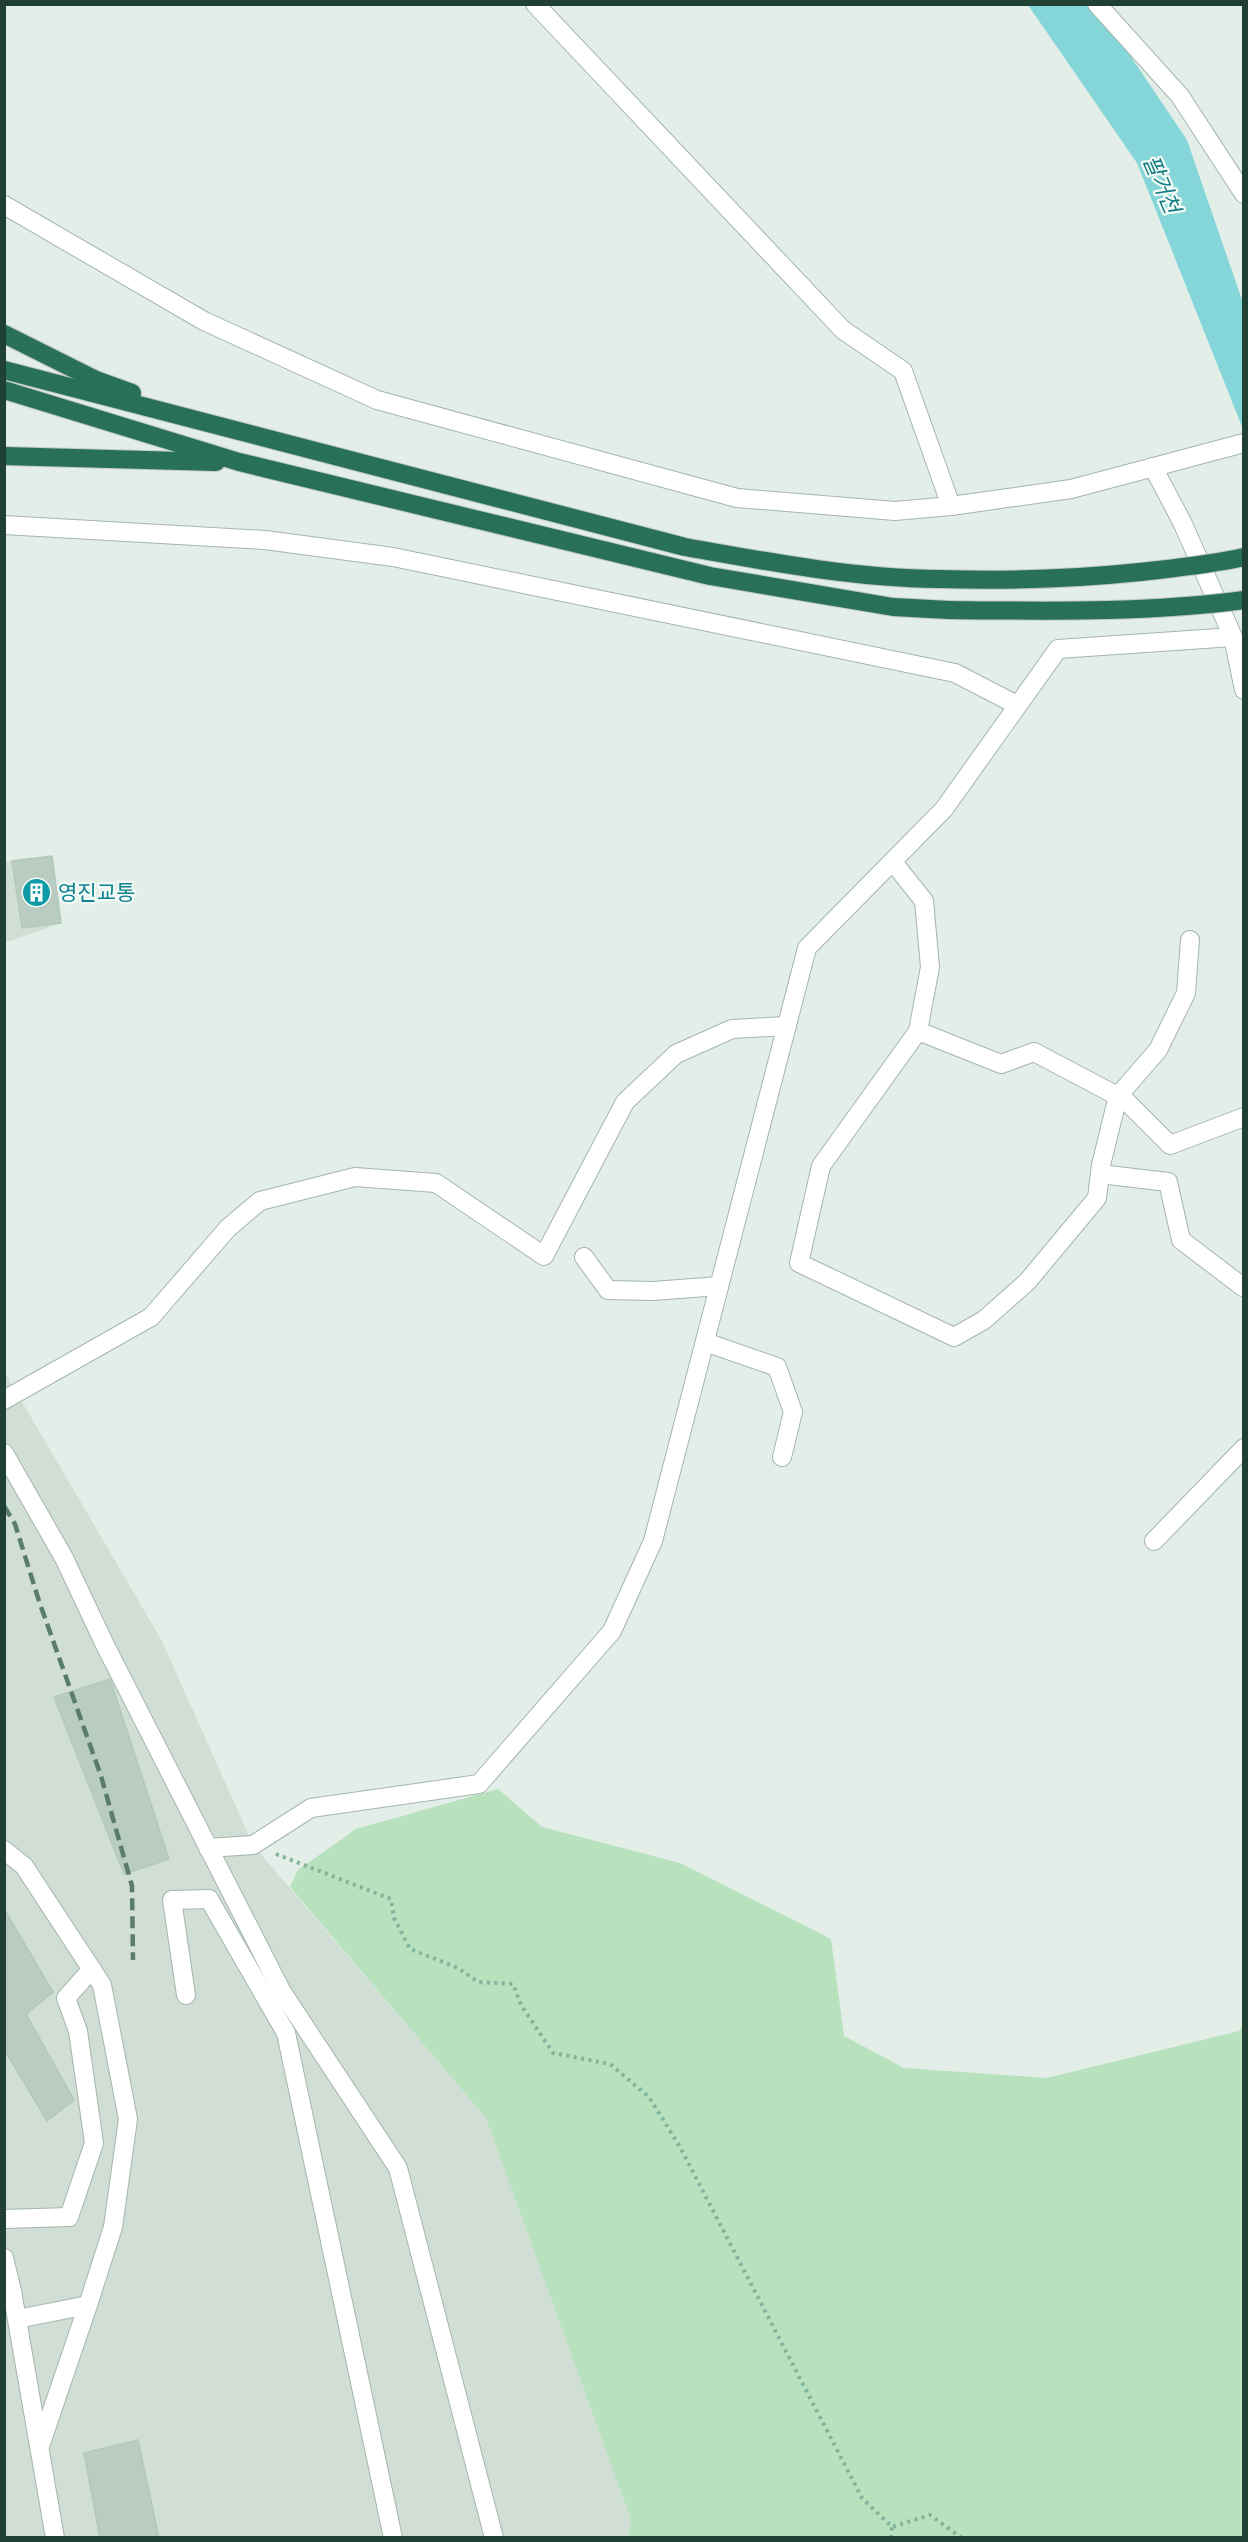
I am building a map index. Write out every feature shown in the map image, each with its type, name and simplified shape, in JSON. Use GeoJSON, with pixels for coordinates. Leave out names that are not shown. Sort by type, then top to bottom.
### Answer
{"type":"FeatureCollection","features":[{"type":"Feature","properties":{"kind":"highway"},"geometry":{"type":"LineString","coordinates":[[4,334],[96,380],[264,438]]}},
{"type":"Feature","properties":{"kind":"highway"},"geometry":{"type":"LineString","coordinates":[[4,370],[685,547],[782,565],[857,574],[993,581],[1098,576],[1211,564],[1244,557]]}},
{"type":"Feature","properties":{"kind":"highway"},"geometry":{"type":"LineString","coordinates":[[4,390],[239,462],[710,576],[894,607],[949,610],[1065,611],[1174,608],[1244,600]]}},
{"type":"Feature","properties":{"kind":"highway"},"geometry":{"type":"LineString","coordinates":[[4,456],[239,462]]}},
{"type":"Feature","properties":{"kind":"street"},"geometry":{"type":"LineString","coordinates":[[534,4],[843,330],[903,371],[951,506]]}},
{"type":"Feature","properties":{"kind":"street"},"geometry":{"type":"LineString","coordinates":[[1097,4],[1180,96],[1244,194]]}},
{"type":"Feature","properties":{"kind":"street"},"geometry":{"type":"LineString","coordinates":[[4,205],[204,321],[377,400],[737,498],[895,511],[951,506],[1071,489],[1244,443]]}},
{"type":"Feature","properties":{"kind":"street"},"geometry":{"type":"LineString","coordinates":[[1153,467],[1182,522],[1233,637],[1244,690]]}},
{"type":"Feature","properties":{"kind":"street"},"geometry":{"type":"LineString","coordinates":[[4,525],[265,540],[393,557],[955,673],[1017,705]]}},
{"type":"Feature","properties":{"kind":"street"},"geometry":{"type":"LineString","coordinates":[[208,1848],[253,1845],[311,1808],[479,1784],[612,1631],[653,1541],[807,948],[944,809],[1058,649],[1233,637]]}},
{"type":"Feature","properties":{"kind":"street"},"geometry":{"type":"LineString","coordinates":[[893,862],[924,901],[930,967],[918,1031],[821,1166],[799,1263],[954,1336],[984,1320],[1027,1282],[1097,1198],[1100,1174],[1118,1096],[1158,1050],[1186,993],[1190,940]]}},
{"type":"Feature","properties":{"kind":"street"},"geometry":{"type":"LineString","coordinates":[[4,1400],[151,1317],[228,1228],[260,1201],[355,1177],[436,1183],[544,1256],[625,1102],[676,1054],[732,1029],[787,1026]]}},
{"type":"Feature","properties":{"kind":"street"},"geometry":{"type":"LineString","coordinates":[[918,1031],[1001,1064],[1034,1053],[1125,1100],[1170,1145],[1244,1118]]}},
{"type":"Feature","properties":{"kind":"street"},"geometry":{"type":"LineString","coordinates":[[1100,1174],[1168,1182],[1181,1240],[1243,1287]]}},
{"type":"Feature","properties":{"kind":"street"},"geometry":{"type":"LineString","coordinates":[[584,1257],[608,1290],[653,1292],[720,1286]]}},
{"type":"Feature","properties":{"kind":"street"},"geometry":{"type":"LineString","coordinates":[[705,1342],[777,1367],[793,1412],[782,1457]]}},
{"type":"Feature","properties":{"kind":"street"},"geometry":{"type":"LineString","coordinates":[[1154,1541],[1244,1448]]}},
{"type":"Feature","properties":{"kind":"street"},"geometry":{"type":"LineString","coordinates":[[4,1453],[64,1558],[105,1645],[282,1992],[398,2168],[494,2538]]}},
{"type":"Feature","properties":{"kind":"street"},"geometry":{"type":"LineString","coordinates":[[4,1850],[24,1866],[102,1985],[128,2119],[113,2227],[40,2447]]}},
{"type":"Feature","properties":{"kind":"street"},"geometry":{"type":"LineString","coordinates":[[186,1995],[172,1900],[209,1899],[286,2033],[393,2538]]}},
{"type":"Feature","properties":{"kind":"street"},"geometry":{"type":"LineString","coordinates":[[4,2219],[69,2217],[94,2143],[78,2031],[66,1998],[92,1969]]}},
{"type":"Feature","properties":{"kind":"street"},"geometry":{"type":"LineString","coordinates":[[4,2258],[17,2319],[55,2538]]}},
{"type":"Feature","properties":{"kind":"street"},"geometry":{"type":"LineString","coordinates":[[17,2319],[88,2305]]}},
{"type":"Feature","properties":{"kind":"path"},"geometry":{"type":"LineString","coordinates":[[253,1845],[391,1899],[394,1918],[410,1949],[458,1968],[478,1982],[513,1984],[521,2004],[553,2053],[610,2064],[649,2097],[680,2147],[862,2498],[892,2527]]}},
{"type":"Feature","properties":{"kind":"path"},"geometry":{"type":"LineString","coordinates":[[892,2527],[930,2515],[962,2538]]}},
{"type":"Feature","properties":{"kind":"path"},"geometry":{"type":"LineString","coordinates":[[891,2538],[892,2527]]}},
{"type":"Feature","properties":{"kind":"shaded area","name":"영진교통"},"geometry":{"type":"Polygon","coordinates":[[[52,856],[61,923],[5,943],[5,862],[52,856]]]}},
{"type":"Feature","properties":{"kind":"shaded area"},"geometry":{"type":"Polygon","coordinates":[[[4,1371],[162,1641],[253,1845],[486,2118],[631,2520],[628,2537],[5,2537],[4,1371]]]}},
{"type":"Feature","properties":{"kind":"green space"},"geometry":{"type":"Polygon","coordinates":[[[498,1789],[542,1827],[680,1863],[831,1939],[844,2036],[904,2068],[1047,2078],[1239,2031],[1243,2025],[1243,2537],[628,2537],[631,2520],[486,2118],[290,1887],[298,1870],[356,1829],[498,1789]]]}},
{"type":"Feature","properties":{"kind":"water","name":"팔거천"},"geometry":{"type":"Polygon","coordinates":[[[1028,5],[1096,5],[1187,140],[1243,303],[1243,429],[1137,163],[1028,5]]]}},
{"type":"Feature","properties":{"kind":"building","name":"영진교통"},"geometry":{"type":"Polygon","coordinates":[[[52,856],[61,923],[22,928],[12,861],[52,856]]]}},
{"type":"Feature","properties":{"kind":"building"},"geometry":{"type":"Polygon","coordinates":[[[110,1679],[169,1859],[124,1874],[54,1697],[110,1679]]]}},
{"type":"Feature","properties":{"kind":"building"},"geometry":{"type":"Polygon","coordinates":[[[4,1909],[53,1992],[26,2014],[74,2100],[47,2121],[4,2049],[4,1909]]]}},
{"type":"Feature","properties":{"kind":"building"},"geometry":{"type":"Polygon","coordinates":[[[138,2440],[159,2538],[100,2538],[84,2453],[138,2440]]]}},
{"type":"Feature","properties":{"kind":"railway"},"geometry":{"type":"LineString","coordinates":[[4,1506],[15,1524],[39,1601],[101,1776],[132,1886],[133,1960]]}},
{"type":"Feature","properties":{"kind":"place","name":"영진교통"},"geometry":{"type":"Point","coordinates":[37,892]}}]}
